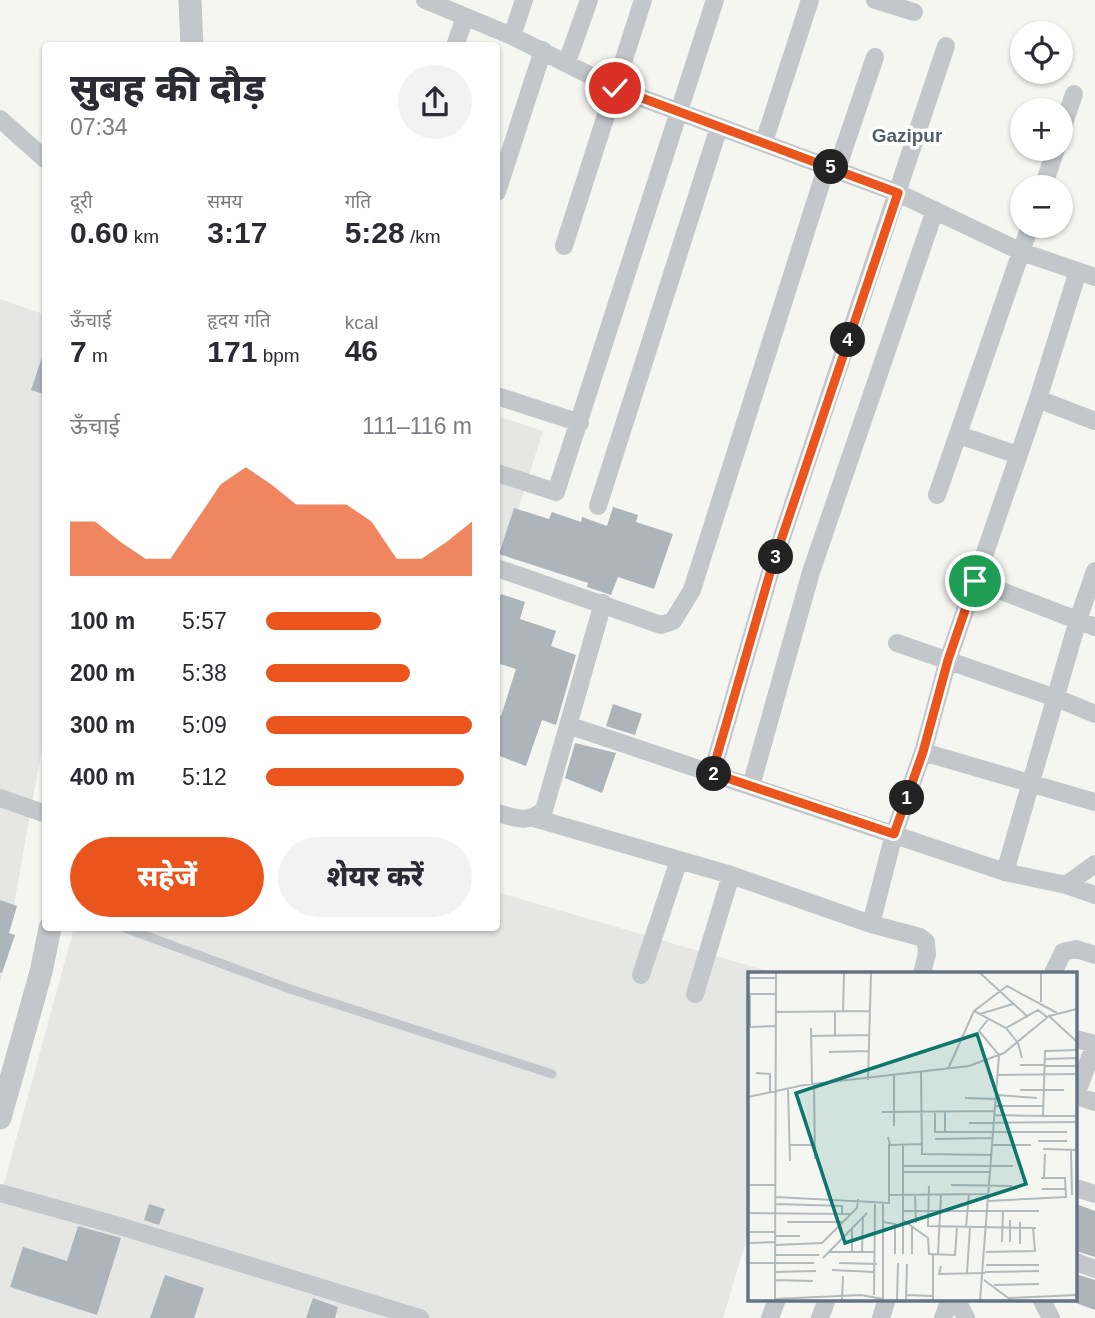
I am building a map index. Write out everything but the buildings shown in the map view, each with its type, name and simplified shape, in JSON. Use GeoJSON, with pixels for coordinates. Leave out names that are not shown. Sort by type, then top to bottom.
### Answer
{"type":"FeatureCollection","features":[{"type":"Feature","properties":{"kind":"street"},"geometry":{"type":"LineString","coordinates":[[190,0],[192,42]]}},
{"type":"Feature","properties":{"kind":"street"},"geometry":{"type":"LineString","coordinates":[[512,36],[524,0]]}},
{"type":"Feature","properties":{"kind":"street"},"geometry":{"type":"LineString","coordinates":[[567,62],[589,0]]}},
{"type":"Feature","properties":{"kind":"street"},"geometry":{"type":"LineString","coordinates":[[564,246],[643,0]]}},
{"type":"Feature","properties":{"kind":"street"},"geometry":{"type":"LineString","coordinates":[[500,474],[556,492],[715,0]]}},
{"type":"Feature","properties":{"kind":"street"},"geometry":{"type":"LineString","coordinates":[[764,142],[810,0]]}},
{"type":"Feature","properties":{"kind":"street"},"geometry":{"type":"LineString","coordinates":[[875,0],[914,12]]}},
{"type":"Feature","properties":{"kind":"street"},"geometry":{"type":"LineString","coordinates":[[437,2],[465,17],[543,50],[615,88],[898,193],[1022,252],[1086,274],[1038,399],[948,660],[923,752],[894,834],[871,924]]}},
{"type":"Feature","properties":{"kind":"street"},"geometry":{"type":"LineString","coordinates":[[456,42],[465,17]]}},
{"type":"Feature","properties":{"kind":"street"},"geometry":{"type":"LineString","coordinates":[[712,773],[770,573],[946,46]]}},
{"type":"Feature","properties":{"kind":"street"},"geometry":{"type":"LineString","coordinates":[[500,183],[543,50]]}},
{"type":"Feature","properties":{"kind":"street"},"geometry":{"type":"LineString","coordinates":[[500,569],[661,625],[673,621],[692,590],[832,167],[875,57]]}},
{"type":"Feature","properties":{"kind":"street"},"geometry":{"type":"LineString","coordinates":[[1073,98],[1074,94]]}},
{"type":"Feature","properties":{"kind":"street"},"geometry":{"type":"LineString","coordinates":[[0,119],[42,156]]}},
{"type":"Feature","properties":{"kind":"street"},"geometry":{"type":"LineString","coordinates":[[598,506],[719,127]]}},
{"type":"Feature","properties":{"kind":"street"},"geometry":{"type":"LineString","coordinates":[[751,786],[811,572],[935,210]]}},
{"type":"Feature","properties":{"kind":"street"},"geometry":{"type":"LineString","coordinates":[[937,495],[1026,238]]}},
{"type":"Feature","properties":{"kind":"street"},"geometry":{"type":"LineString","coordinates":[[500,398],[580,423]]}},
{"type":"Feature","properties":{"kind":"street"},"geometry":{"type":"LineString","coordinates":[[1038,399],[1095,421]]}},
{"type":"Feature","properties":{"kind":"street"},"geometry":{"type":"LineString","coordinates":[[959,435],[1018,455]]}},
{"type":"Feature","properties":{"kind":"street"},"geometry":{"type":"LineString","coordinates":[[1005,872],[1078,620],[1095,571]]}},
{"type":"Feature","properties":{"kind":"street"},"geometry":{"type":"LineString","coordinates":[[975,581],[1095,627]]}},
{"type":"Feature","properties":{"kind":"street"},"geometry":{"type":"LineString","coordinates":[[534,818],[544,810],[548,800],[603,603]]}},
{"type":"Feature","properties":{"kind":"street"},"geometry":{"type":"LineString","coordinates":[[897,643],[1095,714]]}},
{"type":"Feature","properties":{"kind":"street"},"geometry":{"type":"LineString","coordinates":[[568,725],[1005,872],[1095,895]]}},
{"type":"Feature","properties":{"kind":"street"},"geometry":{"type":"LineString","coordinates":[[923,752],[1095,802]]}},
{"type":"Feature","properties":{"kind":"street"},"geometry":{"type":"LineString","coordinates":[[0,798],[42,813]]}},
{"type":"Feature","properties":{"kind":"street"},"geometry":{"type":"LineString","coordinates":[[500,814],[523,819],[534,818],[731,875],[871,924],[920,937],[926,942],[927,954],[922,972]]}},
{"type":"Feature","properties":{"kind":"street"},"geometry":{"type":"LineString","coordinates":[[640,975],[679,860]]}},
{"type":"Feature","properties":{"kind":"street"},"geometry":{"type":"LineString","coordinates":[[1066,886],[1095,864]]}},
{"type":"Feature","properties":{"kind":"street"},"geometry":{"type":"LineString","coordinates":[[695,993],[731,875]]}},
{"type":"Feature","properties":{"kind":"street"},"geometry":{"type":"LineString","coordinates":[[0,1118],[41,972],[49,931]]}},
{"type":"Feature","properties":{"kind":"street"},"geometry":{"type":"LineString","coordinates":[[1053,972],[1063,951],[1076,949],[1095,955]]}},
{"type":"Feature","properties":{"kind":"street"},"geometry":{"type":"LineString","coordinates":[[1078,1040],[1095,1044],[1078,1090]]}},
{"type":"Feature","properties":{"kind":"street"},"geometry":{"type":"LineString","coordinates":[[1078,1096],[1095,1102]]}},
{"type":"Feature","properties":{"kind":"street"},"geometry":{"type":"LineString","coordinates":[[1078,1189],[1095,1194]]}},
{"type":"Feature","properties":{"kind":"street"},"geometry":{"type":"LineString","coordinates":[[0,1193],[123,1227],[379,1312],[420,1318]]}},
{"type":"Feature","properties":{"kind":"street"},"geometry":{"type":"LineString","coordinates":[[1078,1263],[1095,1269]]}},
{"type":"Feature","properties":{"kind":"street"},"geometry":{"type":"LineString","coordinates":[[770,1318],[776,1300]]}},
{"type":"Feature","properties":{"kind":"street"},"geometry":{"type":"LineString","coordinates":[[820,1318],[827,1300]]}},
{"type":"Feature","properties":{"kind":"street"},"geometry":{"type":"LineString","coordinates":[[881,1318],[887,1300]]}},
{"type":"Feature","properties":{"kind":"street"},"geometry":{"type":"LineString","coordinates":[[943,1318],[950,1300]]}},
{"type":"Feature","properties":{"kind":"street"},"geometry":{"type":"LineString","coordinates":[[957,1300],[966,1318]]}},
{"type":"Feature","properties":{"kind":"street"},"geometry":{"type":"LineString","coordinates":[[1042,1300],[1051,1318]]}},
{"type":"Feature","properties":{"kind":"lane"},"geometry":{"type":"LineString","coordinates":[[133,931],[293,990],[552,1074]]}},
{"type":"Feature","properties":{"kind":"shaded area"},"geometry":{"type":"Polygon","coordinates":[[[0,299],[42,314],[42,748],[0,983],[0,299]]]}},
{"type":"Feature","properties":{"kind":"shaded area"},"geometry":{"type":"Polygon","coordinates":[[[500,417],[543,431],[500,567],[500,417]]]}},
{"type":"Feature","properties":{"kind":"shaded area"},"geometry":{"type":"Polygon","coordinates":[[[500,893],[771,972],[748,972],[748,1235],[723,1318],[0,1318],[0,1198],[73,931],[500,931],[500,893]]]}},
{"type":"Feature","properties":{"kind":"district","name":"Gazipur"},"geometry":{"type":"Point","coordinates":[907,135]}},
{"type":"Feature","properties":{"kind":"route"},"geometry":{"type":"LineString","coordinates":[[615,88],[898,193],[770,573],[712,773],[894,834],[923,752],[948,660],[975,581]]}}]}
